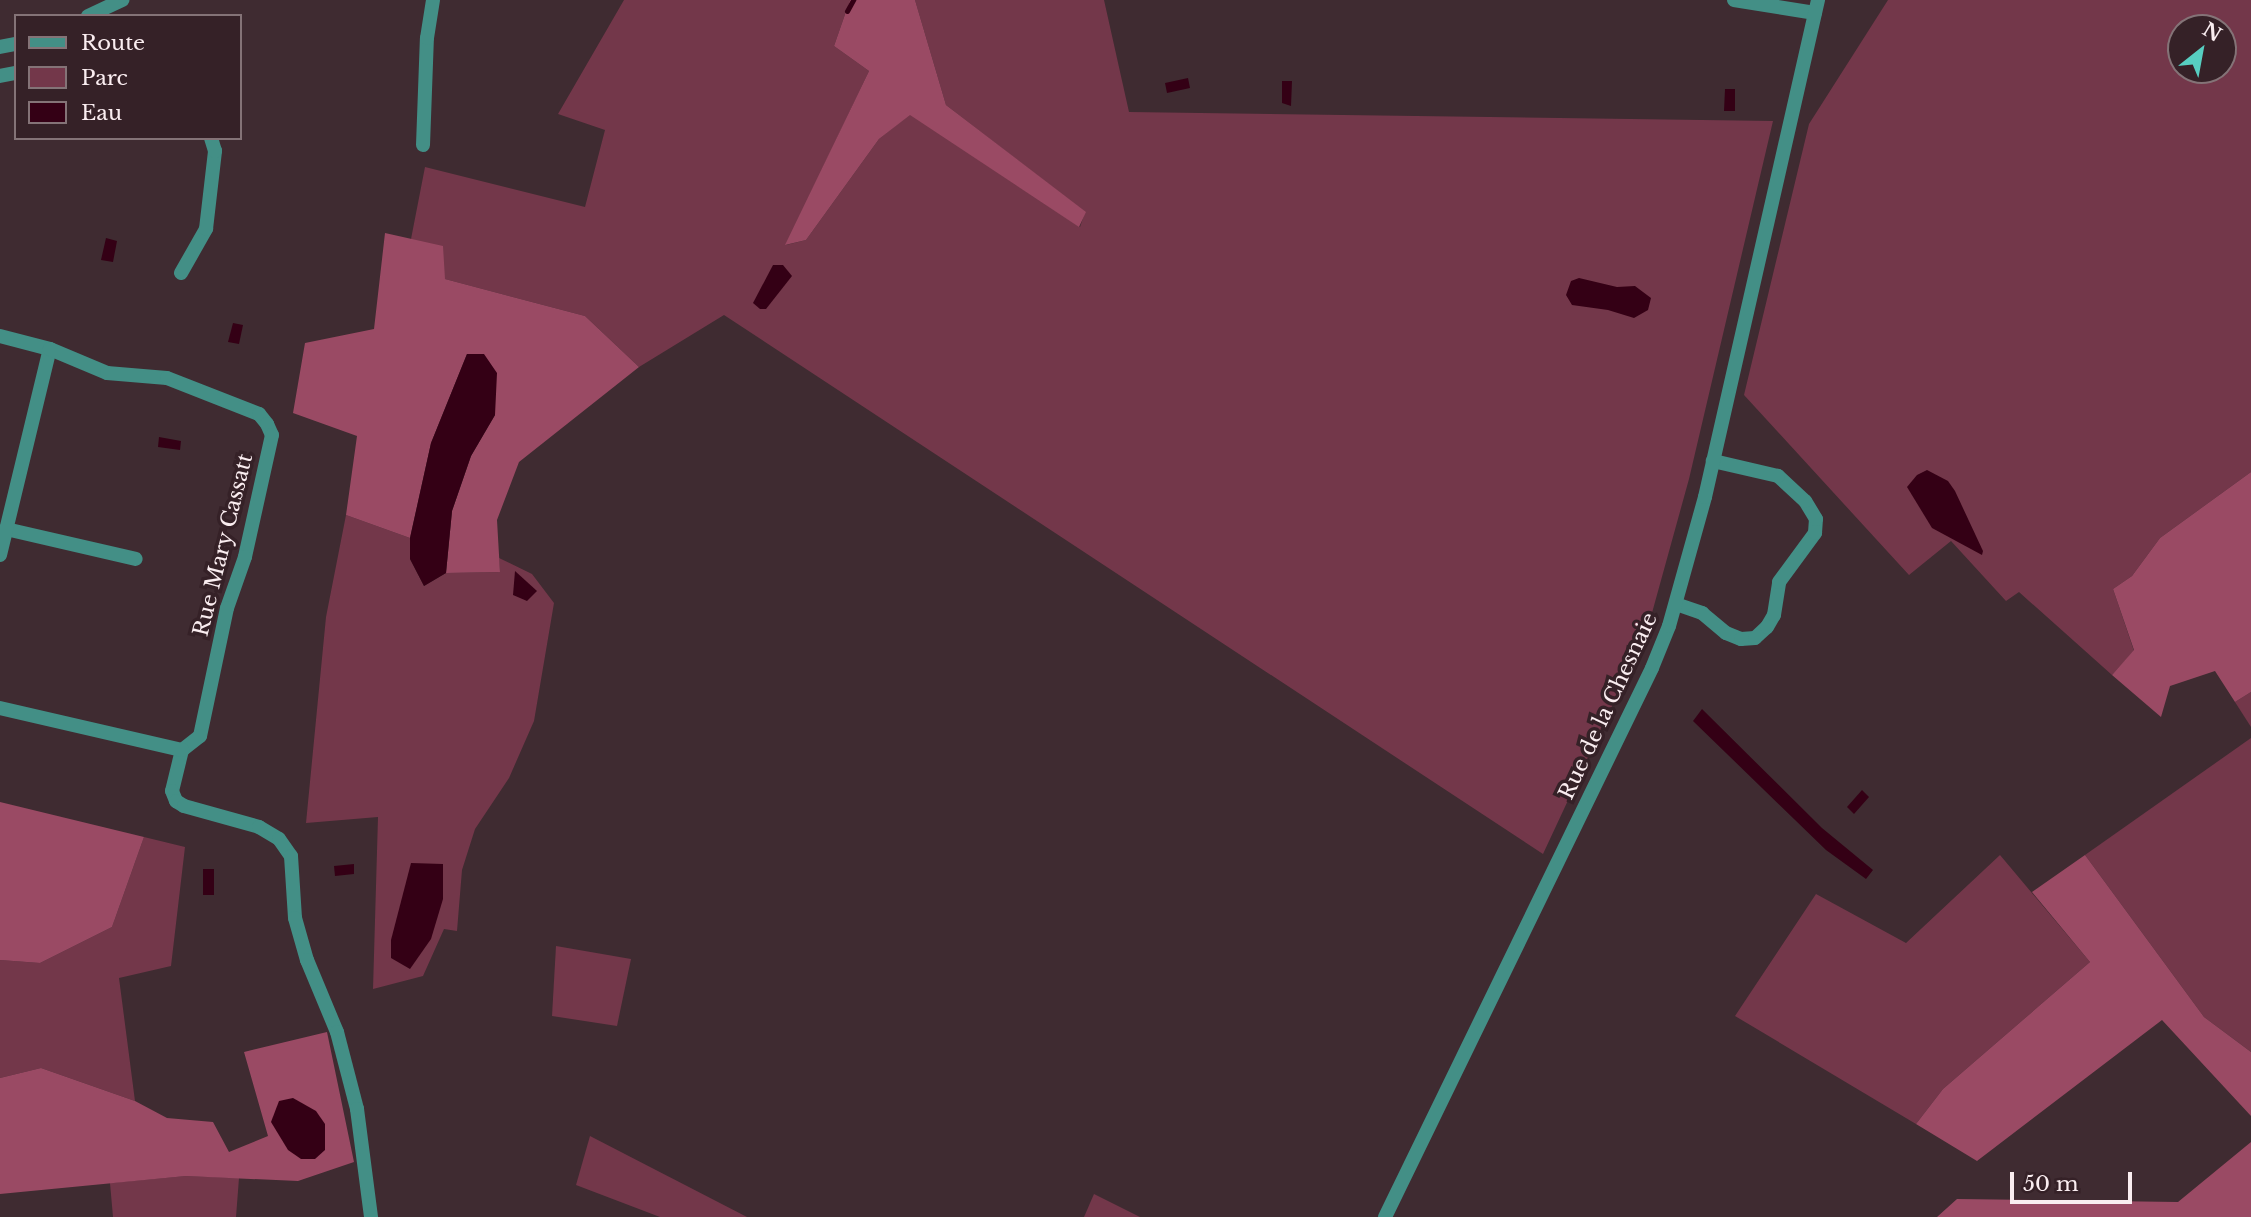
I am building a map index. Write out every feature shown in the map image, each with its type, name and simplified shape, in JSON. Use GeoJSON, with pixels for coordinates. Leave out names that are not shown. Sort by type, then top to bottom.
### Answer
{"type":"FeatureCollection","features":[{"type":"Feature","properties":{"kind":"street"},"geometry":{"type":"LineString","coordinates":[[92,14],[122,0]]}},
{"type":"Feature","properties":{"kind":"street"},"geometry":{"type":"LineString","coordinates":[[423,145],[427,38],[433,0]]}},
{"type":"Feature","properties":{"kind":"street"},"geometry":{"type":"LineString","coordinates":[[1734,0],[1817,7]]}},
{"type":"Feature","properties":{"kind":"street","name":"Rue de la Chesnaie"},"geometry":{"type":"LineString","coordinates":[[1385,1217],[1652,668],[1676,604],[1713,461],[1817,7]]}},
{"type":"Feature","properties":{"kind":"street"},"geometry":{"type":"LineString","coordinates":[[181,273],[206,229],[215,151],[212,140]]}},
{"type":"Feature","properties":{"kind":"street","name":"Rue Mary Cassatt"},"geometry":{"type":"LineString","coordinates":[[0,336],[50,349],[107,373],[167,378],[179,382],[259,414],[272,435],[245,557],[227,608],[200,736],[182,750],[172,791],[176,801],[184,806],[260,827],[278,839],[291,856],[295,918],[307,960],[337,1032],[357,1109],[371,1217]]}},
{"type":"Feature","properties":{"kind":"street"},"geometry":{"type":"LineString","coordinates":[[0,555],[50,349]]}},
{"type":"Feature","properties":{"kind":"street"},"geometry":{"type":"LineString","coordinates":[[1676,604],[1702,613],[1726,633],[1741,639],[1755,638],[1767,627],[1773,615],[1779,582],[1815,533],[1816,519],[1805,501],[1778,476],[1713,461]]}},
{"type":"Feature","properties":{"kind":"street"},"geometry":{"type":"LineString","coordinates":[[6,529],[136,559]]}},
{"type":"Feature","properties":{"kind":"street"},"geometry":{"type":"LineString","coordinates":[[0,708],[182,750]]}},
{"type":"Feature","properties":{"kind":"green space"},"geometry":{"type":"Polygon","coordinates":[[[624,0],[850,0],[834,46],[869,71],[786,245],[806,240],[879,139],[910,114],[1080,227],[1085,212],[946,105],[915,0],[1104,0],[1129,112],[1773,121],[1689,479],[1647,631],[1543,854],[724,315],[639,367],[585,316],[445,279],[411,239],[425,167],[585,207],[605,130],[558,114],[624,0]]]}},
{"type":"Feature","properties":{"kind":"green space"},"geometry":{"type":"Polygon","coordinates":[[[1888,0],[2251,0],[2251,472],[2160,538],[2132,576],[2113,589],[2134,651],[2112,675],[2019,592],[2006,601],[1951,541],[1909,575],[1744,395],[1809,124],[1888,0]]]}},
{"type":"Feature","properties":{"kind":"green space"},"geometry":{"type":"Polygon","coordinates":[[[346,515],[410,538],[410,559],[424,586],[446,573],[500,572],[499,558],[532,574],[554,603],[534,721],[509,778],[475,829],[462,870],[457,931],[444,929],[423,976],[373,989],[378,817],[306,823],[326,617],[346,515]]]}},
{"type":"Feature","properties":{"kind":"green space"},"geometry":{"type":"Polygon","coordinates":[[[2251,692],[2251,727],[2235,702],[2251,692]]]}},
{"type":"Feature","properties":{"kind":"green space"},"geometry":{"type":"Polygon","coordinates":[[[2251,738],[2251,1052],[2204,1017],[2085,855],[2251,738]]]}},
{"type":"Feature","properties":{"kind":"green space"},"geometry":{"type":"Polygon","coordinates":[[[144,837],[185,847],[171,966],[119,978],[135,1101],[41,1068],[0,1078],[0,960],[40,963],[112,927],[144,837]]]}},
{"type":"Feature","properties":{"kind":"green space"},"geometry":{"type":"Polygon","coordinates":[[[2000,855],[2090,962],[1943,1089],[1916,1124],[1735,1016],[1816,894],[1906,943],[2000,855]]]}},
{"type":"Feature","properties":{"kind":"green space"},"geometry":{"type":"Polygon","coordinates":[[[556,946],[631,959],[617,1026],[552,1016],[556,946]]]}},
{"type":"Feature","properties":{"kind":"green space"},"geometry":{"type":"Polygon","coordinates":[[[590,1136],[747,1217],[660,1217],[576,1185],[590,1136]]]}},
{"type":"Feature","properties":{"kind":"green space"},"geometry":{"type":"Polygon","coordinates":[[[186,1176],[239,1178],[236,1217],[113,1217],[110,1183],[186,1176]]]}},
{"type":"Feature","properties":{"kind":"green space"},"geometry":{"type":"Polygon","coordinates":[[[1094,1194],[1140,1217],[1084,1217],[1094,1194]]]}},
{"type":"Feature","properties":{"kind":"shaded area"},"geometry":{"type":"Polygon","coordinates":[[[850,0],[915,0],[946,105],[1086,212],[1079,227],[910,115],[879,139],[806,240],[785,245],[869,71],[834,46],[850,0]]]}},
{"type":"Feature","properties":{"kind":"shaded area"},"geometry":{"type":"Polygon","coordinates":[[[385,233],[443,246],[445,279],[585,316],[639,367],[519,462],[497,520],[500,572],[446,573],[452,511],[471,456],[495,415],[467,354],[431,443],[410,538],[346,515],[357,436],[293,413],[305,343],[374,329],[385,233]]]}},
{"type":"Feature","properties":{"kind":"shaded area"},"geometry":{"type":"Polygon","coordinates":[[[2251,472],[2251,692],[2235,702],[2215,671],[2170,686],[2161,717],[2112,675],[2134,650],[2113,589],[2132,576],[2160,538],[2251,472]]]}},
{"type":"Feature","properties":{"kind":"shaded area"},"geometry":{"type":"Polygon","coordinates":[[[0,802],[144,837],[112,927],[40,963],[0,960],[0,802]]]}},
{"type":"Feature","properties":{"kind":"shaded area"},"geometry":{"type":"Polygon","coordinates":[[[2085,855],[2204,1017],[2251,1052],[2251,1116],[2162,1020],[1977,1161],[1916,1124],[1943,1089],[2090,962],[2032,892],[2085,855]]]}},
{"type":"Feature","properties":{"kind":"shaded area"},"geometry":{"type":"Polygon","coordinates":[[[327,1032],[354,1162],[298,1181],[186,1176],[0,1194],[0,1078],[41,1068],[135,1101],[167,1118],[213,1122],[229,1152],[268,1136],[244,1052],[327,1032]]]}},
{"type":"Feature","properties":{"kind":"shaded area"},"geometry":{"type":"Polygon","coordinates":[[[2251,1142],[2251,1217],[1937,1217],[1957,1199],[2178,1202],[2251,1142]]]}},
{"type":"Feature","properties":{"kind":"water"},"geometry":{"type":"Polygon","coordinates":[[[1188,78],[1190,88],[1167,93],[1165,83],[1188,78]]]}},
{"type":"Feature","properties":{"kind":"water"},"geometry":{"type":"Polygon","coordinates":[[[1282,81],[1292,81],[1291,106],[1282,103],[1282,81]]]}},
{"type":"Feature","properties":{"kind":"water"},"geometry":{"type":"Polygon","coordinates":[[[1725,89],[1735,89],[1735,111],[1724,111],[1725,89]]]}},
{"type":"Feature","properties":{"kind":"water"},"geometry":{"type":"Polygon","coordinates":[[[106,238],[117,241],[113,262],[101,260],[106,238]]]}},
{"type":"Feature","properties":{"kind":"water"},"geometry":{"type":"Polygon","coordinates":[[[773,265],[783,265],[792,276],[766,309],[760,309],[753,303],[773,265]]]}},
{"type":"Feature","properties":{"kind":"water"},"geometry":{"type":"Polygon","coordinates":[[[1579,278],[1617,287],[1635,286],[1651,298],[1648,310],[1634,318],[1608,310],[1572,305],[1566,295],[1571,281],[1579,278]]]}},
{"type":"Feature","properties":{"kind":"water"},"geometry":{"type":"Polygon","coordinates":[[[233,323],[243,325],[239,344],[228,342],[233,323]]]}},
{"type":"Feature","properties":{"kind":"water"},"geometry":{"type":"Polygon","coordinates":[[[467,354],[484,354],[497,373],[495,415],[471,456],[452,511],[446,573],[424,586],[410,559],[410,538],[431,443],[467,354]]]}},
{"type":"Feature","properties":{"kind":"water"},"geometry":{"type":"Polygon","coordinates":[[[159,437],[181,441],[180,450],[158,447],[159,437]]]}},
{"type":"Feature","properties":{"kind":"water"},"geometry":{"type":"Polygon","coordinates":[[[1927,470],[1948,481],[1955,491],[1983,551],[1982,555],[1932,528],[1907,487],[1917,475],[1927,470]]]}},
{"type":"Feature","properties":{"kind":"water"},"geometry":{"type":"Polygon","coordinates":[[[515,571],[537,591],[527,601],[513,595],[515,571]]]}},
{"type":"Feature","properties":{"kind":"water"},"geometry":{"type":"Polygon","coordinates":[[[1702,709],[1822,828],[1873,870],[1866,879],[1826,850],[1693,721],[1702,709]]]}},
{"type":"Feature","properties":{"kind":"water"},"geometry":{"type":"Polygon","coordinates":[[[1862,790],[1869,797],[1854,814],[1847,807],[1862,790]]]}},
{"type":"Feature","properties":{"kind":"water"},"geometry":{"type":"Polygon","coordinates":[[[411,863],[443,864],[443,899],[431,939],[410,969],[391,958],[391,940],[411,863]]]}},
{"type":"Feature","properties":{"kind":"water"},"geometry":{"type":"Polygon","coordinates":[[[354,864],[354,874],[335,876],[334,866],[354,864]]]}},
{"type":"Feature","properties":{"kind":"water"},"geometry":{"type":"Polygon","coordinates":[[[203,869],[214,869],[214,895],[203,895],[203,869]]]}},
{"type":"Feature","properties":{"kind":"water"},"geometry":{"type":"Polygon","coordinates":[[[293,1098],[316,1111],[325,1124],[325,1150],[315,1159],[301,1159],[288,1150],[271,1122],[279,1101],[293,1098]]]}},
{"type":"Feature","properties":{"kind":"waterway"},"geometry":{"type":"LineString","coordinates":[[847,11],[853,0]]}}]}
